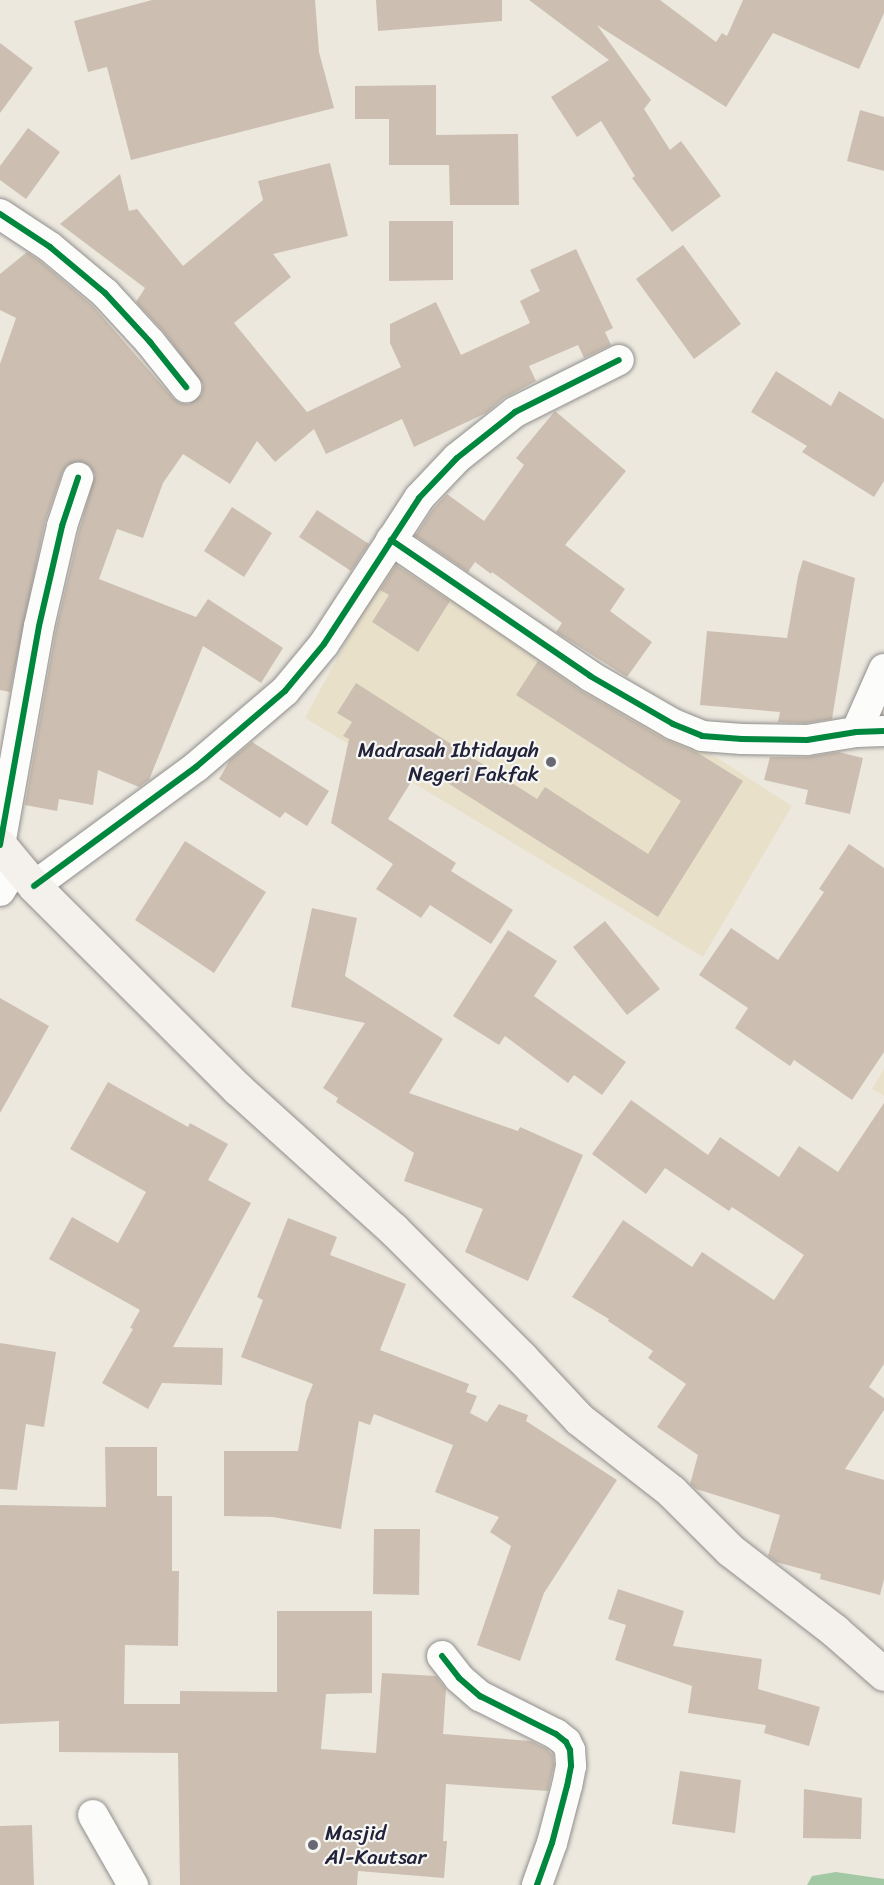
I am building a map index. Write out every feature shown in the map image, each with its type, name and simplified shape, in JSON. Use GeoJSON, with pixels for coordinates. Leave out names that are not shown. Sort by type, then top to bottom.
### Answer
{"type":"FeatureCollection","features":[{"type":"Feature","properties":{"kind":"main road"},"geometry":{"type":"LineString","coordinates":[[10,866],[238,1089],[393,1229],[521,1357],[579,1419],[671,1491],[730,1550],[835,1631],[884,1674]]}},
{"type":"Feature","properties":{"kind":"street"},"geometry":{"type":"LineString","coordinates":[[0,214],[50,247],[105,293],[150,342],[186,387]]}},
{"type":"Feature","properties":{"kind":"street"},"geometry":{"type":"LineString","coordinates":[[10,866],[196,767],[285,691],[324,644],[419,498],[457,458],[515,412],[619,360]]}},
{"type":"Feature","properties":{"kind":"street"},"geometry":{"type":"LineString","coordinates":[[10,866],[39,626],[62,526],[78,478]]}},
{"type":"Feature","properties":{"kind":"street"},"geometry":{"type":"LineString","coordinates":[[391,540],[590,676],[672,724],[702,736],[742,740],[807,740],[870,732],[884,669]]}},
{"type":"Feature","properties":{"kind":"street"},"geometry":{"type":"LineString","coordinates":[[442,1656],[459,1678],[480,1696],[556,1734],[566,1742],[570,1750],[571,1766],[567,1786],[552,1842],[537,1885]]}},
{"type":"Feature","properties":{"kind":"street"},"geometry":{"type":"LineString","coordinates":[[93,1815],[133,1885]]}},
{"type":"Feature","properties":{"kind":"shaded area","name":"Madrasah Ibtidayah Negeri Fakfak"},"geometry":{"type":"Polygon","coordinates":[[[395,551],[792,806],[703,957],[305,718],[395,551]]]}},
{"type":"Feature","properties":{"kind":"shaded area"},"geometry":{"type":"Polygon","coordinates":[[[884,1069],[884,1096],[872,1089],[884,1069]]]}},
{"type":"Feature","properties":{"kind":"green space"},"geometry":{"type":"Polygon","coordinates":[[[836,1872],[884,1879],[884,1885],[807,1885],[812,1876],[836,1872]]]}},
{"type":"Feature","properties":{"kind":"building"},"geometry":{"type":"Polygon","coordinates":[[[152,0],[315,0],[319,52],[334,108],[131,160],[107,67],[88,72],[74,21],[152,0]]]}},
{"type":"Feature","properties":{"kind":"building"},"geometry":{"type":"Polygon","coordinates":[[[376,0],[502,0],[502,21],[378,31],[376,0]]]}},
{"type":"Feature","properties":{"kind":"building"},"geometry":{"type":"Polygon","coordinates":[[[529,0],[660,0],[716,42],[722,33],[727,36],[743,0],[884,0],[884,13],[859,69],[773,33],[726,107],[597,25],[651,100],[644,109],[670,150],[681,141],[721,196],[672,232],[632,178],[635,176],[601,121],[577,137],[551,97],[609,60],[529,0]]]}},
{"type":"Feature","properties":{"kind":"building"},"geometry":{"type":"Polygon","coordinates":[[[0,43],[33,68],[0,113],[0,43]]]}},
{"type":"Feature","properties":{"kind":"building"},"geometry":{"type":"Polygon","coordinates":[[[436,85],[436,135],[518,134],[519,205],[450,205],[449,165],[389,165],[389,119],[355,119],[355,86],[436,85]]]}},
{"type":"Feature","properties":{"kind":"building"},"geometry":{"type":"Polygon","coordinates":[[[860,110],[884,117],[884,171],[847,161],[860,110]]]}},
{"type":"Feature","properties":{"kind":"building"},"geometry":{"type":"Polygon","coordinates":[[[28,128],[60,152],[26,199],[0,180],[0,166],[28,128]]]}},
{"type":"Feature","properties":{"kind":"building"},"geometry":{"type":"Polygon","coordinates":[[[330,163],[348,236],[273,254],[291,277],[234,323],[307,412],[401,367],[390,343],[390,324],[436,302],[461,355],[530,323],[520,301],[540,291],[530,270],[576,249],[613,328],[605,332],[611,345],[584,358],[578,345],[529,366],[536,381],[504,398],[486,413],[414,447],[402,419],[326,454],[314,429],[275,462],[257,441],[230,484],[183,454],[163,483],[143,538],[117,529],[99,579],[196,617],[208,599],[283,648],[261,683],[203,646],[149,780],[139,787],[98,770],[93,805],[59,799],[57,811],[25,805],[56,629],[95,475],[90,466],[83,462],[67,465],[62,473],[45,522],[10,692],[0,690],[0,364],[16,318],[0,310],[0,274],[27,252],[93,306],[173,398],[180,403],[189,404],[202,394],[203,384],[163,331],[136,302],[145,288],[60,224],[120,174],[129,211],[137,209],[183,266],[263,200],[258,181],[330,163]]]}},
{"type":"Feature","properties":{"kind":"building"},"geometry":{"type":"Polygon","coordinates":[[[389,221],[453,221],[453,280],[389,281],[389,221]]]}},
{"type":"Feature","properties":{"kind":"building"},"geometry":{"type":"Polygon","coordinates":[[[683,245],[741,324],[694,359],[636,279],[683,245]]]}},
{"type":"Feature","properties":{"kind":"building"},"geometry":{"type":"Polygon","coordinates":[[[776,371],[831,406],[839,391],[884,419],[884,481],[874,497],[802,452],[807,446],[751,412],[776,371]]]}},
{"type":"Feature","properties":{"kind":"building"},"geometry":{"type":"Polygon","coordinates":[[[555,411],[626,471],[565,545],[625,589],[610,611],[652,642],[627,677],[556,632],[562,623],[492,572],[491,574],[475,562],[468,572],[415,536],[433,509],[447,494],[484,521],[524,465],[516,458],[555,411]]]}},
{"type":"Feature","properties":{"kind":"building"},"geometry":{"type":"Polygon","coordinates":[[[232,507],[272,533],[244,577],[204,551],[232,507]]]}},
{"type":"Feature","properties":{"kind":"building"},"geometry":{"type":"Polygon","coordinates":[[[317,510],[369,544],[351,571],[299,537],[317,510]]]}},
{"type":"Feature","properties":{"kind":"building"},"geometry":{"type":"Polygon","coordinates":[[[803,560],[855,578],[832,719],[806,723],[778,722],[780,712],[700,705],[707,631],[787,638],[803,560]]]}},
{"type":"Feature","properties":{"kind":"building"},"geometry":{"type":"Polygon","coordinates":[[[396,565],[450,601],[418,652],[372,622],[389,595],[380,590],[396,565]]]}},
{"type":"Feature","properties":{"kind":"building"},"geometry":{"type":"Polygon","coordinates":[[[538,661],[581,691],[664,739],[698,753],[743,781],[658,917],[421,766],[388,819],[456,863],[451,871],[513,910],[491,944],[430,905],[421,918],[376,889],[393,864],[331,823],[349,739],[343,736],[352,722],[337,713],[356,683],[537,799],[545,787],[648,854],[681,801],[516,695],[538,661]]]}},
{"type":"Feature","properties":{"kind":"building"},"geometry":{"type":"Polygon","coordinates":[[[252,742],[329,791],[307,826],[285,812],[280,818],[219,779],[230,760],[252,742]]]}},
{"type":"Feature","properties":{"kind":"building"},"geometry":{"type":"Polygon","coordinates":[[[838,752],[863,758],[850,814],[805,804],[808,790],[764,780],[770,757],[807,757],[838,752]]]}},
{"type":"Feature","properties":{"kind":"building"},"geometry":{"type":"Polygon","coordinates":[[[185,841],[266,892],[214,973],[135,920],[185,841]]]}},
{"type":"Feature","properties":{"kind":"building"},"geometry":{"type":"Polygon","coordinates":[[[849,844],[884,868],[884,1052],[852,1100],[794,1060],[790,1066],[735,1028],[748,1008],[699,975],[731,928],[778,960],[824,892],[819,889],[849,844]]]}},
{"type":"Feature","properties":{"kind":"building"},"geometry":{"type":"Polygon","coordinates":[[[312,908],[357,918],[345,976],[443,1039],[409,1093],[518,1131],[520,1127],[583,1155],[528,1281],[465,1252],[483,1209],[404,1181],[414,1153],[336,1102],[338,1098],[323,1088],[365,1023],[291,1007],[312,908]]]}},
{"type":"Feature","properties":{"kind":"building"},"geometry":{"type":"Polygon","coordinates":[[[605,921],[660,989],[627,1015],[573,947],[605,921]]]}},
{"type":"Feature","properties":{"kind":"building"},"geometry":{"type":"Polygon","coordinates":[[[508,930],[557,961],[534,996],[626,1062],[602,1095],[574,1075],[568,1083],[505,1036],[499,1045],[453,1016],[508,930]]]}},
{"type":"Feature","properties":{"kind":"building"},"geometry":{"type":"Polygon","coordinates":[[[0,998],[49,1026],[0,1113],[0,998]]]}},
{"type":"Feature","properties":{"kind":"building"},"geometry":{"type":"Polygon","coordinates":[[[108,1082],[188,1127],[190,1123],[228,1144],[208,1180],[251,1203],[173,1347],[223,1348],[222,1385],[162,1383],[148,1409],[102,1383],[133,1329],[130,1328],[140,1310],[49,1259],[72,1217],[118,1243],[146,1192],[70,1149],[108,1082]]]}},
{"type":"Feature","properties":{"kind":"building"},"geometry":{"type":"Polygon","coordinates":[[[631,1100],[708,1155],[720,1137],[779,1177],[799,1146],[838,1172],[884,1103],[884,1364],[869,1387],[884,1398],[884,1410],[845,1469],[884,1480],[884,1579],[880,1595],[820,1579],[821,1574],[776,1562],[768,1556],[780,1515],[696,1489],[690,1484],[698,1455],[657,1427],[686,1384],[648,1358],[653,1351],[608,1321],[609,1319],[572,1297],[623,1220],[692,1267],[702,1252],[774,1300],[804,1255],[732,1207],[729,1211],[665,1168],[646,1194],[592,1154],[631,1100]]]}},
{"type":"Feature","properties":{"kind":"building"},"geometry":{"type":"Polygon","coordinates":[[[288,1218],[337,1237],[330,1255],[406,1284],[380,1350],[469,1384],[466,1392],[477,1396],[470,1413],[487,1422],[499,1404],[528,1415],[526,1421],[617,1480],[544,1593],[520,1661],[477,1645],[511,1546],[490,1532],[499,1517],[435,1492],[453,1445],[374,1414],[370,1425],[359,1421],[341,1529],[273,1517],[224,1516],[224,1451],[298,1451],[306,1402],[313,1384],[241,1357],[263,1300],[257,1297],[288,1218]]]}},
{"type":"Feature","properties":{"kind":"building"},"geometry":{"type":"Polygon","coordinates":[[[0,1343],[56,1352],[44,1427],[26,1424],[17,1490],[0,1489],[0,1343]]]}},
{"type":"Feature","properties":{"kind":"building"},"geometry":{"type":"Polygon","coordinates":[[[105,1447],[157,1447],[157,1496],[172,1496],[172,1571],[179,1571],[178,1646],[125,1645],[124,1704],[180,1704],[180,1691],[277,1692],[277,1611],[372,1611],[372,1693],[326,1694],[321,1749],[376,1753],[382,1673],[436,1676],[446,1689],[443,1734],[531,1741],[547,1749],[553,1755],[554,1765],[548,1791],[446,1784],[443,1841],[447,1841],[444,1878],[358,1871],[357,1885],[180,1885],[178,1753],[59,1752],[59,1721],[0,1724],[0,1505],[106,1507],[105,1447]]]}},
{"type":"Feature","properties":{"kind":"building"},"geometry":{"type":"Polygon","coordinates":[[[374,1529],[420,1529],[419,1595],[373,1594],[374,1529]]]}},
{"type":"Feature","properties":{"kind":"building"},"geometry":{"type":"Polygon","coordinates":[[[618,1589],[684,1611],[673,1646],[762,1659],[758,1689],[820,1707],[809,1746],[764,1733],[766,1725],[688,1713],[692,1686],[615,1660],[626,1625],[608,1619],[618,1589]]]}},
{"type":"Feature","properties":{"kind":"building"},"geometry":{"type":"Polygon","coordinates":[[[680,1771],[741,1780],[735,1833],[672,1824],[680,1771]]]}},
{"type":"Feature","properties":{"kind":"building"},"geometry":{"type":"Polygon","coordinates":[[[804,1789],[862,1798],[861,1839],[803,1838],[804,1789]]]}},
{"type":"Feature","properties":{"kind":"building"},"geometry":{"type":"Polygon","coordinates":[[[32,1825],[34,1885],[0,1885],[0,1826],[32,1825]]]}},
{"type":"Feature","properties":{"kind":"cycle path"},"geometry":{"type":"LineString","coordinates":[[0,214],[50,247],[105,293],[150,342],[186,387]]}},
{"type":"Feature","properties":{"kind":"cycle path"},"geometry":{"type":"LineString","coordinates":[[34,886],[196,767],[285,691],[324,644],[419,498],[457,458],[515,412],[619,360]]}},
{"type":"Feature","properties":{"kind":"cycle path"},"geometry":{"type":"LineString","coordinates":[[0,845],[39,626],[62,526],[78,478]]}},
{"type":"Feature","properties":{"kind":"cycle path"},"geometry":{"type":"LineString","coordinates":[[391,540],[590,676],[673,724],[702,736],[807,740],[856,732],[884,731]]}},
{"type":"Feature","properties":{"kind":"cycle path"},"geometry":{"type":"LineString","coordinates":[[442,1656],[459,1678],[480,1696],[556,1734],[566,1742],[570,1750],[571,1766],[567,1786],[552,1843],[537,1885]]}},
{"type":"Feature","properties":{"kind":"place","name":"Madrasah Ibtidayah Negeri Fakfak"},"geometry":{"type":"Point","coordinates":[551,762]}},
{"type":"Feature","properties":{"kind":"place","name":"Masjid Al-Kautsar"},"geometry":{"type":"Point","coordinates":[313,1845]}}]}
